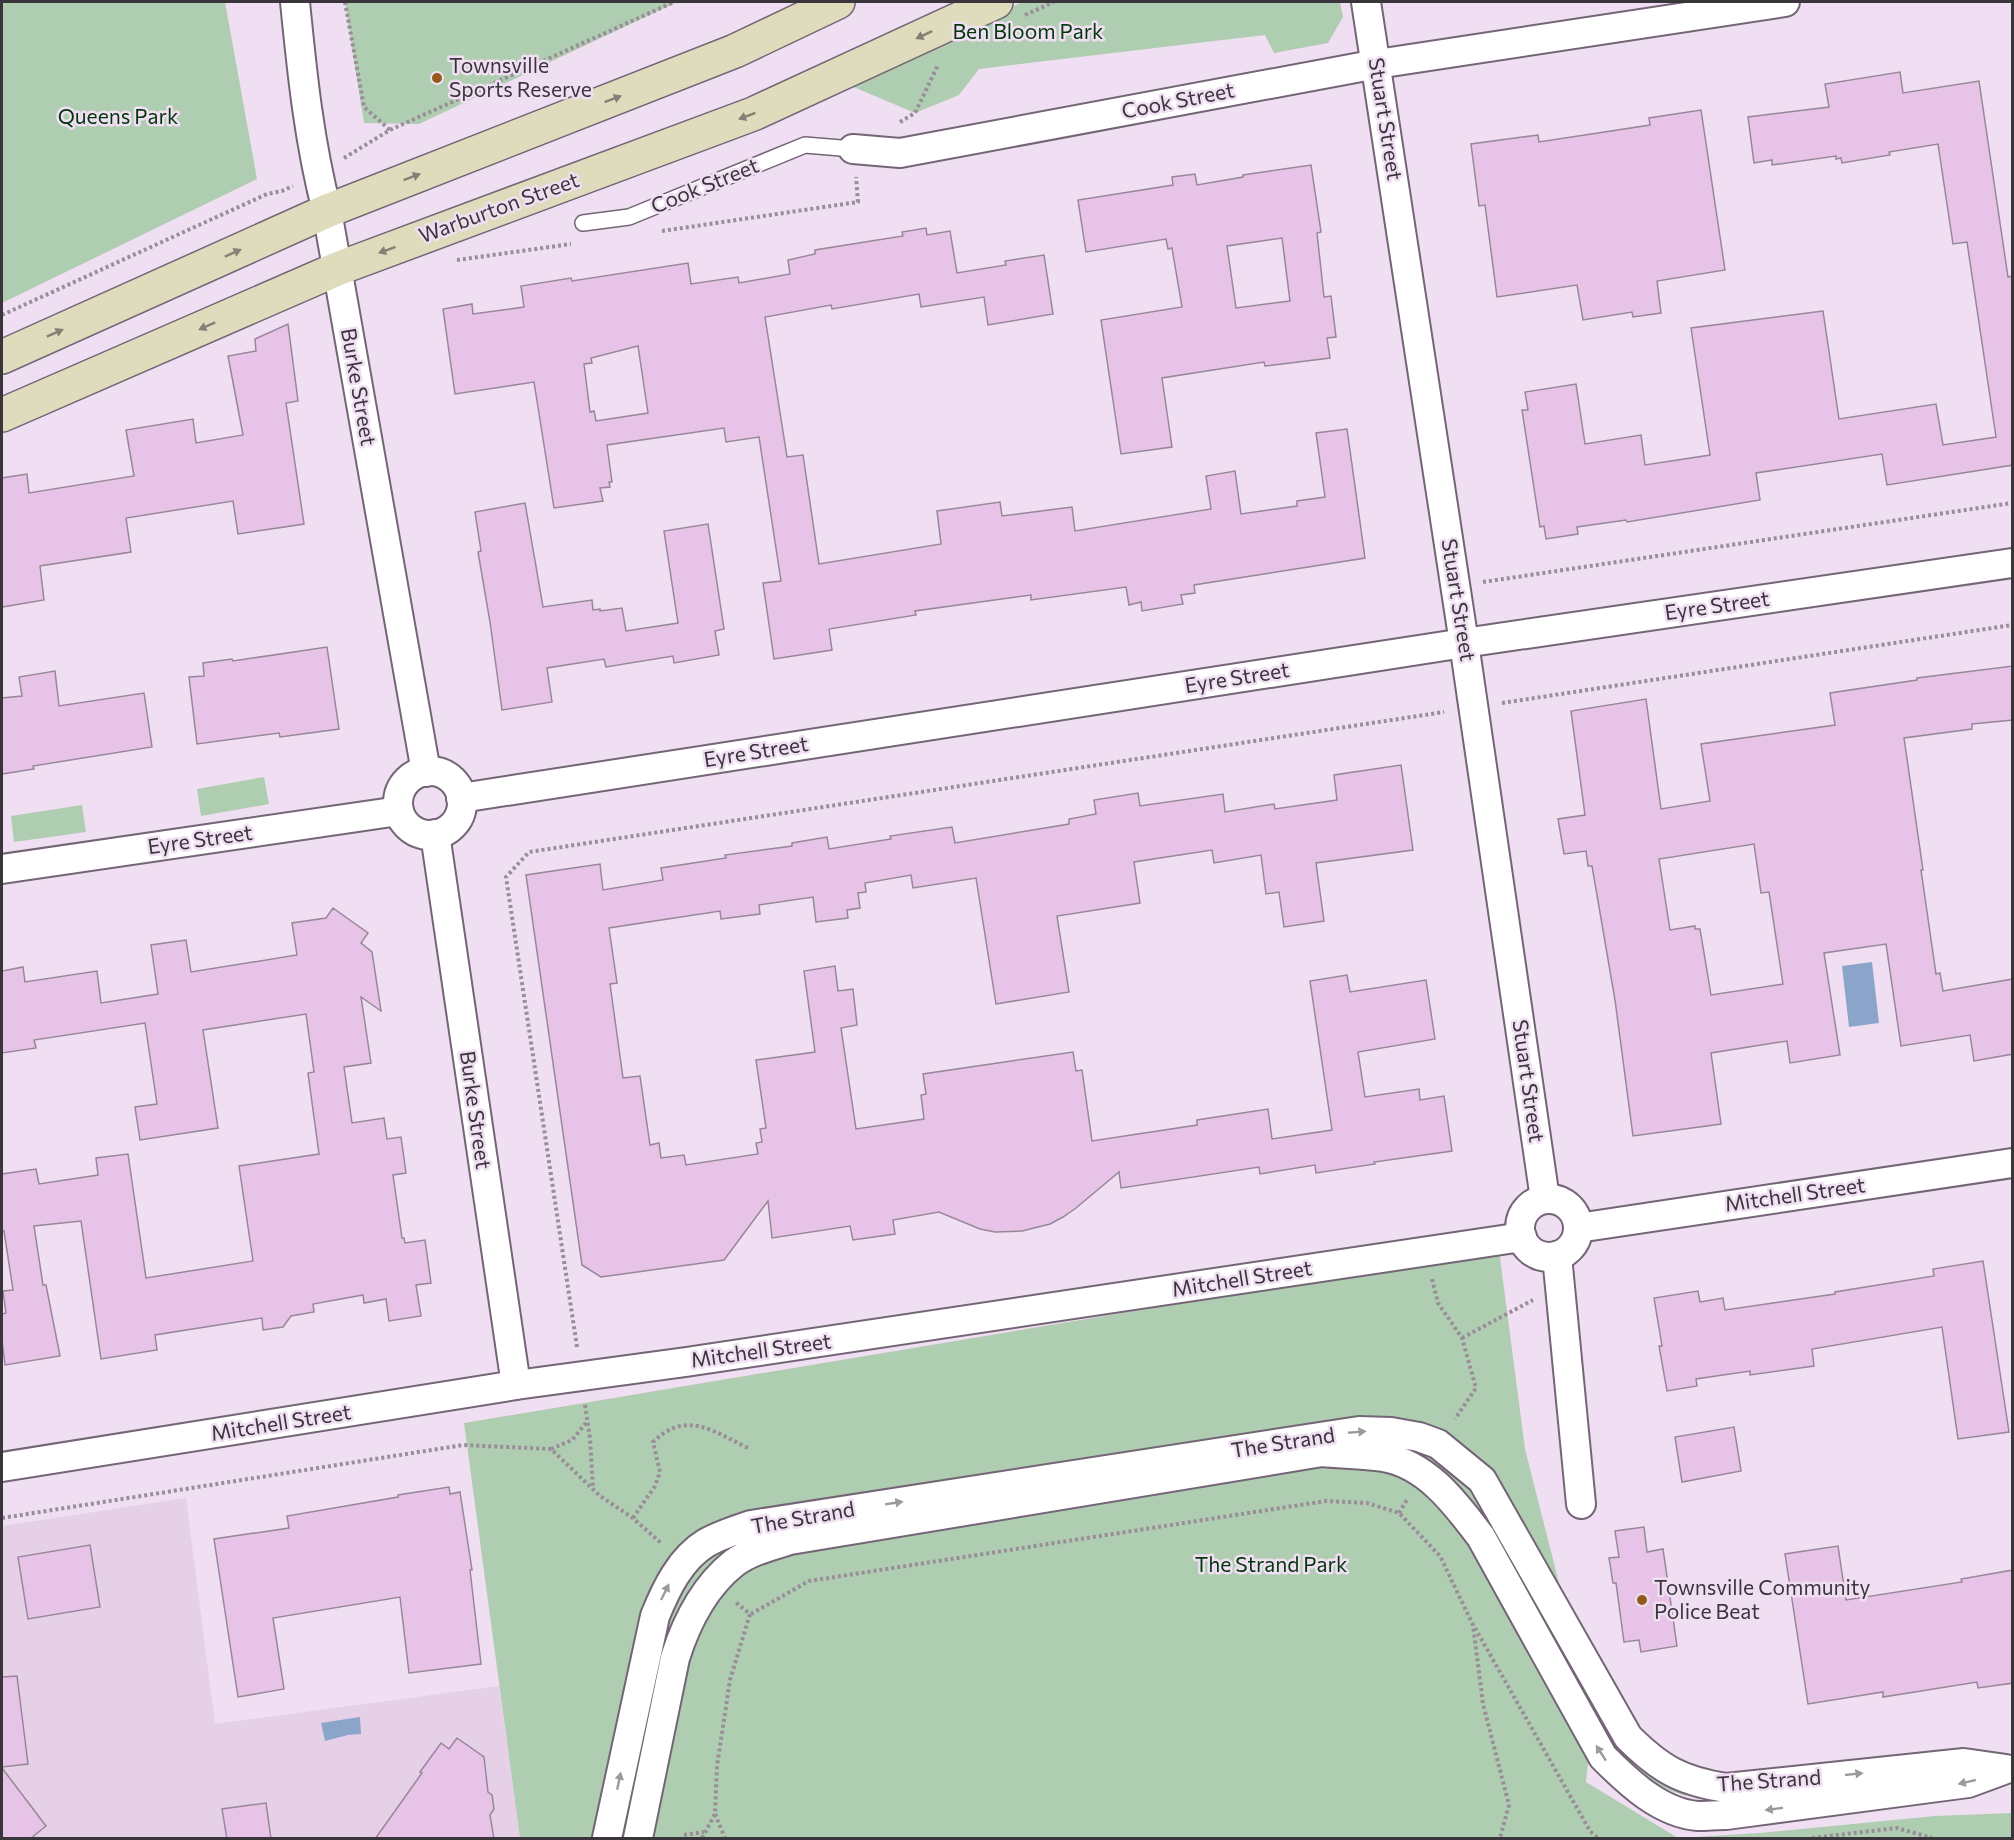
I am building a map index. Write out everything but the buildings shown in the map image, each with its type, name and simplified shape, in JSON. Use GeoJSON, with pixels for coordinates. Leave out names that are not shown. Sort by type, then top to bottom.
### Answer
{"type":"FeatureCollection","features":[{"type":"Feature","properties":{"kind":"main road"},"geometry":{"type":"LineString","coordinates":[[2,357],[327,211],[735,51],[838,2]]}},
{"type":"Feature","properties":{"kind":"main road","name":"Warburton Street"},"geometry":{"type":"LineString","coordinates":[[2,416],[337,269],[753,114],[1009,9]]}},
{"type":"Feature","properties":{"kind":"street","name":"Burke Street"},"geometry":{"type":"LineString","coordinates":[[295,2],[305,105],[317,175],[327,211],[426,772]]}},
{"type":"Feature","properties":{"kind":"street","name":"Stuart Street"},"geometry":{"type":"LineString","coordinates":[[1366,2],[1464,643],[1545,1199]]}},
{"type":"Feature","properties":{"kind":"street","name":"Cook Street"},"geometry":{"type":"LineString","coordinates":[[853,149],[900,153],[1377,64],[1785,2]]}},
{"type":"Feature","properties":{"kind":"street","name":"Eyre Street"},"geometry":{"type":"LineString","coordinates":[[461,798],[1464,643],[2013,563]]}},
{"type":"Feature","properties":{"kind":"street"},"geometry":{"type":"LineString","coordinates":[[426,772],[435,772],[453,780],[459,788],[461,798],[462,808],[459,817],[453,825],[435,834],[416,832],[403,819],[399,811],[398,800],[407,781],[415,775],[426,772]]}},
{"type":"Feature","properties":{"kind":"street","name":"Eyre Street"},"geometry":{"type":"LineString","coordinates":[[2,869],[399,811]]}},
{"type":"Feature","properties":{"kind":"street","name":"Burke Street"},"geometry":{"type":"LineString","coordinates":[[435,834],[516,1385]]}},
{"type":"Feature","properties":{"kind":"street","name":"Mitchell Street"},"geometry":{"type":"LineString","coordinates":[[1578,1228],[2013,1163]]}},
{"type":"Feature","properties":{"kind":"street"},"geometry":{"type":"LineString","coordinates":[[1545,1199],[1555,1199],[1564,1203],[1572,1209],[1577,1218],[1578,1228],[1572,1246],[1557,1256],[1539,1255],[1526,1245],[1520,1229],[1524,1212],[1537,1201],[1545,1199]]}},
{"type":"Feature","properties":{"kind":"street","name":"Mitchell Street"},"geometry":{"type":"LineString","coordinates":[[2,1467],[516,1385],[698,1361],[1522,1237]]}},
{"type":"Feature","properties":{"kind":"street"},"geometry":{"type":"LineString","coordinates":[[1557,1256],[1581,1504]]}},
{"type":"Feature","properties":{"kind":"street","name":"The Strand"},"geometry":{"type":"LineString","coordinates":[[607,1839],[655,1616],[667,1587],[685,1563],[705,1544],[724,1534],[751,1525],[1359,1431],[1391,1432],[1419,1437],[1438,1444],[1482,1480],[1628,1737],[1645,1754],[1673,1774],[1700,1784],[1726,1788],[1964,1763],[2009,1769]]}},
{"type":"Feature","properties":{"kind":"street","name":"The Strand"},"geometry":{"type":"LineString","coordinates":[[638,1839],[675,1658],[684,1630],[714,1584],[735,1563],[760,1549],[790,1540],[1322,1452],[1384,1458],[1406,1465],[1443,1491],[1481,1537],[1603,1757],[1623,1778],[1673,1810],[1696,1816],[1726,1815],[1968,1783],[2009,1769]]}},
{"type":"Feature","properties":{"kind":"lane","name":"Cook Street"},"geometry":{"type":"LineString","coordinates":[[583,223],[629,217],[805,145],[853,149]]}},
{"type":"Feature","properties":{"kind":"path"},"geometry":{"type":"LineString","coordinates":[[345,2],[364,107],[390,130]]}},
{"type":"Feature","properties":{"kind":"path"},"geometry":{"type":"LineString","coordinates":[[1009,9],[1054,2]]}},
{"type":"Feature","properties":{"kind":"path"},"geometry":{"type":"LineString","coordinates":[[894,125],[915,113],[940,61]]}},
{"type":"Feature","properties":{"kind":"path"},"geometry":{"type":"LineString","coordinates":[[658,231],[858,202],[853,149]]}},
{"type":"Feature","properties":{"kind":"path"},"geometry":{"type":"LineString","coordinates":[[447,261],[576,243]]}},
{"type":"Feature","properties":{"kind":"path"},"geometry":{"type":"LineString","coordinates":[[1455,586],[2013,503]]}},
{"type":"Feature","properties":{"kind":"path"},"geometry":{"type":"LineString","coordinates":[[593,1488],[590,1438],[586,1422],[582,1376],[506,877],[529,852],[2013,626]]}},
{"type":"Feature","properties":{"kind":"path"},"geometry":{"type":"LineString","coordinates":[[1425,1252],[1438,1303],[1462,1338],[1476,1388],[1438,1444]]}},
{"type":"Feature","properties":{"kind":"path"},"geometry":{"type":"LineString","coordinates":[[1462,1338],[1560,1286]]}},
{"type":"Feature","properties":{"kind":"path"},"geometry":{"type":"LineString","coordinates":[[2,1518],[463,1445],[551,1449],[572,1440],[586,1422]]}},
{"type":"Feature","properties":{"kind":"path"},"geometry":{"type":"LineString","coordinates":[[633,1518],[655,1486],[660,1472],[653,1442],[665,1431],[681,1424],[704,1427],[750,1449]]}},
{"type":"Feature","properties":{"kind":"path"},"geometry":{"type":"LineString","coordinates":[[551,1449],[608,1503],[633,1518],[685,1563]]}},
{"type":"Feature","properties":{"kind":"path"},"geometry":{"type":"LineString","coordinates":[[1399,1513],[1421,1474]]}},
{"type":"Feature","properties":{"kind":"path"},"geometry":{"type":"LineString","coordinates":[[725,1839],[715,1814],[717,1766],[728,1690],[750,1614],[808,1581],[1326,1501],[1367,1503],[1399,1513],[1440,1557],[1473,1625],[1584,1821],[1598,1839]]}},
{"type":"Feature","properties":{"kind":"path"},"geometry":{"type":"LineString","coordinates":[[714,1584],[750,1614]]}},
{"type":"Feature","properties":{"kind":"path"},"geometry":{"type":"LineString","coordinates":[[1473,1625],[1483,1704],[1509,1805],[1500,1839]]}},
{"type":"Feature","properties":{"kind":"path"},"geometry":{"type":"LineString","coordinates":[[702,1839],[715,1814]]}},
{"type":"Feature","properties":{"kind":"path"},"geometry":{"type":"LineString","coordinates":[[1812,1839],[1896,1828],[1932,1839]]}},
{"type":"Feature","properties":{"kind":"path"},"geometry":{"type":"LineString","coordinates":[[684,1835],[704,1832]]}},
{"type":"Feature","properties":{"kind":"shaded area"},"geometry":{"type":"Polygon","coordinates":[[[186,1498],[215,1724],[499,1686],[520,1838],[2,1838],[2,1526],[186,1498]]]}},
{"type":"Feature","properties":{"kind":"green space","name":"Queens Park"},"geometry":{"type":"Polygon","coordinates":[[[2,2],[225,2],[257,179],[2,303],[2,2]]]}},
{"type":"Feature","properties":{"kind":"green space","name":"Townsville Sports Reserve"},"geometry":{"type":"Polygon","coordinates":[[[345,2],[677,2],[419,124],[364,123],[345,2]]]}},
{"type":"Feature","properties":{"kind":"green space","name":"Ben Bloom Park"},"geometry":{"type":"Polygon","coordinates":[[[1022,2],[1340,2],[1343,17],[1328,43],[1274,53],[1265,35],[979,69],[959,95],[915,113],[849,85],[1022,2]]]}},
{"type":"Feature","properties":{"kind":"green space"},"geometry":{"type":"Polygon","coordinates":[[[264,777],[269,804],[201,816],[197,789],[264,777]]]}},
{"type":"Feature","properties":{"kind":"green space"},"geometry":{"type":"Polygon","coordinates":[[[82,805],[86,832],[14,842],[11,816],[82,805]]]}},
{"type":"Feature","properties":{"kind":"green space","name":"The Strand Park"},"geometry":{"type":"Polygon","coordinates":[[[1499,1250],[1525,1449],[1583,1678],[1688,1793],[1687,1796],[1668,1790],[1639,1772],[1618,1750],[1590,1705],[1592,1723],[1586,1782],[1678,1838],[520,1838],[464,1423],[1499,1250]]]}},
{"type":"Feature","properties":{"kind":"green space"},"geometry":{"type":"Polygon","coordinates":[[[2012,1813],[2012,1838],[1678,1838],[1760,1833],[1935,1816],[2012,1813]]]}},
{"type":"Feature","properties":{"kind":"water"},"geometry":{"type":"Polygon","coordinates":[[[1872,962],[1879,1023],[1849,1027],[1842,966],[1872,962]]]}},
{"type":"Feature","properties":{"kind":"water"},"geometry":{"type":"Polygon","coordinates":[[[360,1717],[361,1734],[325,1741],[321,1723],[360,1717]]]}},
{"type":"Feature","properties":{"kind":"place","name":"Townsville Sports Reserve"},"geometry":{"type":"Point","coordinates":[437,78]}},
{"type":"Feature","properties":{"kind":"place","name":"Townsville Community Police Beat"},"geometry":{"type":"Point","coordinates":[1642,1600]}}]}
